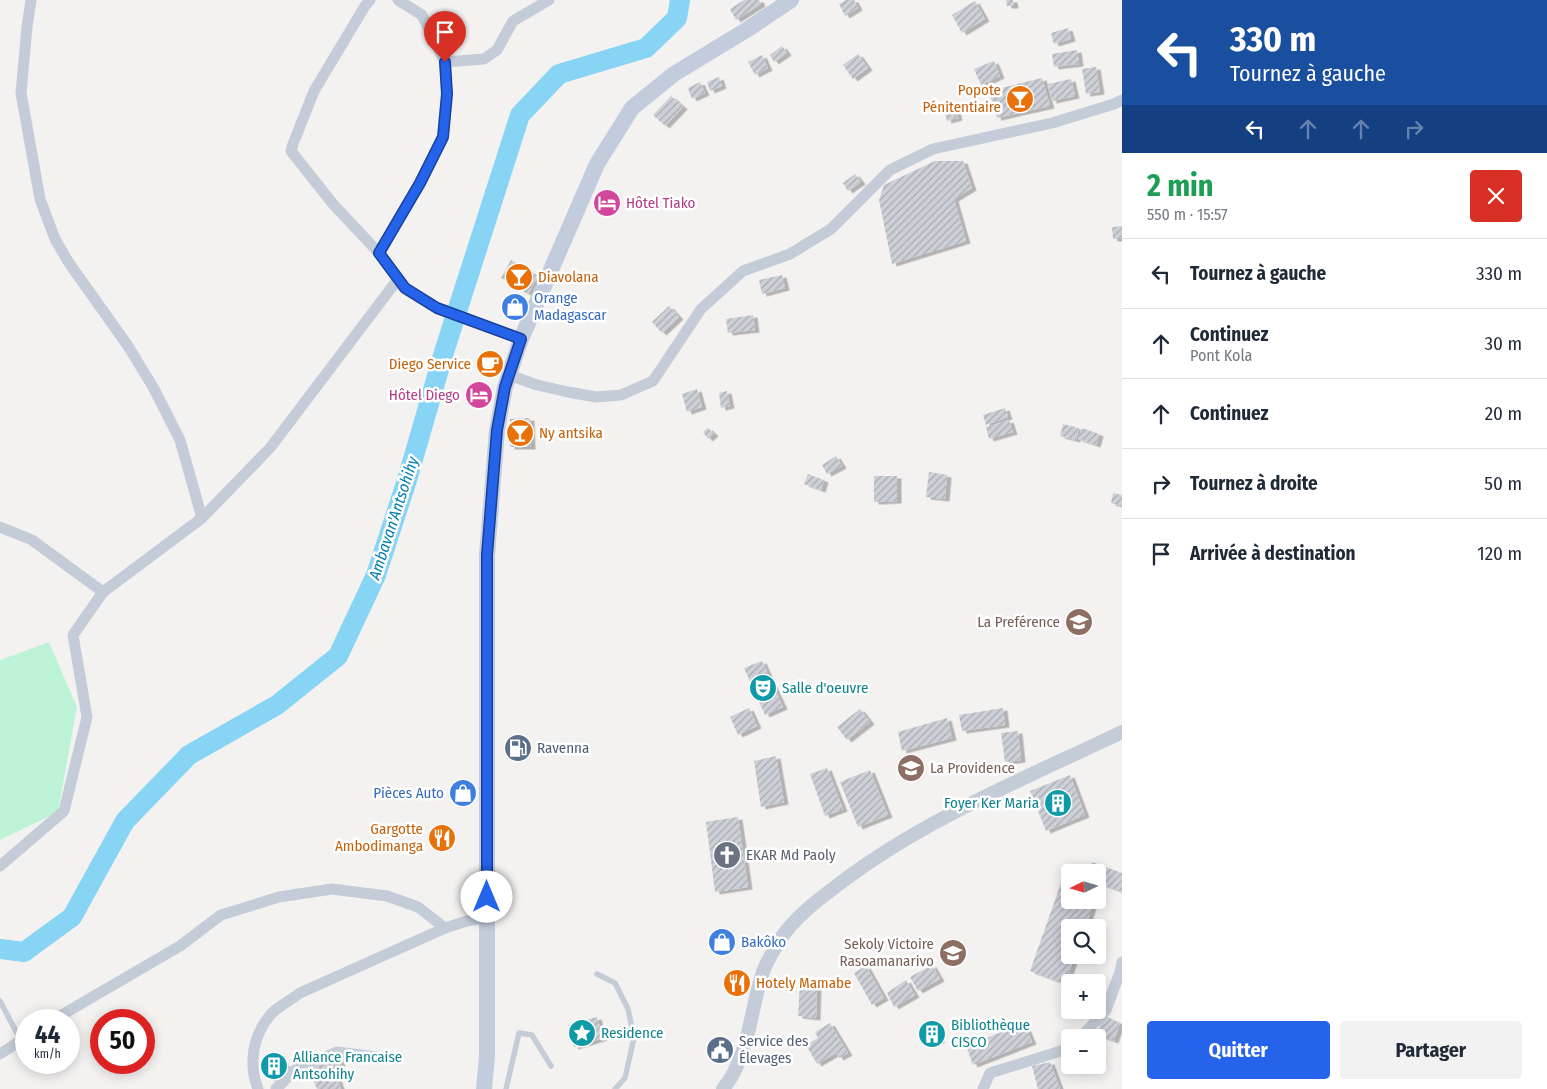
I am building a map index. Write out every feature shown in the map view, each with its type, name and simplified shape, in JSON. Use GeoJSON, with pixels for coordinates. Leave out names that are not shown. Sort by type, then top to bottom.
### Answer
{"type":"FeatureCollection","features":[{"type":"Feature","properties":{"kind":"main road"},"geometry":{"type":"LineString","coordinates":[[484,1089],[488,1056],[487,555],[497,430],[505,387],[521,339],[597,164],[632,108],[674,74],[748,29],[791,0]]}},
{"type":"Feature","properties":{"kind":"street"},"geometry":{"type":"LineString","coordinates":[[31,0],[22,93],[40,199],[55,239],[64,255],[128,346],[153,387],[180,440],[202,518]]}},
{"type":"Feature","properties":{"kind":"street"},"geometry":{"type":"LineString","coordinates":[[370,0],[364,6],[314,91],[292,144],[291,151],[333,204],[379,253],[405,288],[437,308],[476,324],[521,339]]}},
{"type":"Feature","properties":{"kind":"street"},"geometry":{"type":"LineString","coordinates":[[379,253],[420,183],[443,137],[447,94],[445,62],[422,15],[398,0]]}},
{"type":"Feature","properties":{"kind":"street"},"geometry":{"type":"LineString","coordinates":[[445,62],[484,59],[497,50],[513,21],[549,0]]}},
{"type":"Feature","properties":{"kind":"street"},"geometry":{"type":"LineString","coordinates":[[509,375],[537,385],[568,392],[596,397],[621,396],[653,381],[702,309],[743,271],[790,254],[831,229],[890,170],[933,149],[1052,123],[1122,100]]}},
{"type":"Feature","properties":{"kind":"street"},"geometry":{"type":"LineString","coordinates":[[0,866],[64,811],[87,717],[73,635],[103,592],[202,518],[270,448],[398,279]]}},
{"type":"Feature","properties":{"kind":"street"},"geometry":{"type":"LineString","coordinates":[[0,527],[32,540],[103,592]]}},
{"type":"Feature","properties":{"kind":"street"},"geometry":{"type":"LineString","coordinates":[[723,1089],[729,1082],[746,1043],[763,970],[782,938],[799,916],[857,870],[939,819],[1122,732]]}},
{"type":"Feature","properties":{"kind":"street"},"geometry":{"type":"LineString","coordinates":[[72,1009],[180,946],[220,915],[279,897],[332,889],[388,896],[418,907],[445,928]]}},
{"type":"Feature","properties":{"kind":"street"},"geometry":{"type":"LineString","coordinates":[[258,1089],[252,1066],[257,1037],[271,1014],[279,1008],[300,993],[445,928],[488,917]]}},
{"type":"Feature","properties":{"kind":"street"},"geometry":{"type":"LineString","coordinates":[[1088,1029],[1106,1010],[1122,962]]}},
{"type":"Feature","properties":{"kind":"street"},"geometry":{"type":"LineString","coordinates":[[0,1054],[15,1044]]}},
{"type":"Feature","properties":{"kind":"street"},"geometry":{"type":"LineString","coordinates":[[983,1089],[990,1074],[1061,1051]]}},
{"type":"Feature","properties":{"kind":"street"},"geometry":{"type":"LineString","coordinates":[[276,1089],[297,1068],[337,1052],[385,1058]]}},
{"type":"Feature","properties":{"kind":"lane"},"geometry":{"type":"LineString","coordinates":[[597,974],[615,983],[628,1009],[634,1038],[625,1078],[615,1089]]}},
{"type":"Feature","properties":{"kind":"lane"},"geometry":{"type":"LineString","coordinates":[[0,1000],[15,1025]]}},
{"type":"Feature","properties":{"kind":"lane"},"geometry":{"type":"LineString","coordinates":[[506,1089],[519,1033],[532,1035],[551,1066]]}},
{"type":"Feature","properties":{"kind":"green space"},"geometry":{"type":"Polygon","coordinates":[[[49,642],[77,707],[58,812],[0,840],[0,660],[49,642]]]}},
{"type":"Feature","properties":{"kind":"building"},"geometry":{"type":"Polygon","coordinates":[[[744,0],[759,0],[761,4],[736,20],[730,9],[744,0]]]}},
{"type":"Feature","properties":{"kind":"building"},"geometry":{"type":"Polygon","coordinates":[[[846,0],[854,0],[858,8],[845,16],[839,4],[846,0]]]}},
{"type":"Feature","properties":{"kind":"building"},"geometry":{"type":"Polygon","coordinates":[[[1006,0],[1013,0],[1014,6],[1007,6],[1006,0]]]}},
{"type":"Feature","properties":{"kind":"building"},"geometry":{"type":"Polygon","coordinates":[[[975,1],[985,19],[962,33],[952,15],[975,1]]]}},
{"type":"Feature","properties":{"kind":"building"},"geometry":{"type":"Polygon","coordinates":[[[1068,28],[1071,39],[1054,44],[1051,33],[1068,28]]]}},
{"type":"Feature","properties":{"kind":"building"},"geometry":{"type":"Polygon","coordinates":[[[782,46],[787,53],[774,62],[770,55],[782,46]]]}},
{"type":"Feature","properties":{"kind":"building"},"geometry":{"type":"Polygon","coordinates":[[[1077,50],[1079,64],[1054,67],[1052,54],[1077,50]]]}},
{"type":"Feature","properties":{"kind":"building"},"geometry":{"type":"Polygon","coordinates":[[[858,54],[868,68],[853,79],[843,65],[858,54]]]}},
{"type":"Feature","properties":{"kind":"building"},"geometry":{"type":"Polygon","coordinates":[[[762,55],[768,68],[755,75],[748,62],[762,55]]]}},
{"type":"Feature","properties":{"kind":"building"},"geometry":{"type":"Polygon","coordinates":[[[994,61],[1000,76],[981,85],[974,69],[994,61]]]}},
{"type":"Feature","properties":{"kind":"building"},"geometry":{"type":"Polygon","coordinates":[[[1096,67],[1100,92],[1086,94],[1082,69],[1096,67]]]}},
{"type":"Feature","properties":{"kind":"building"},"geometry":{"type":"Polygon","coordinates":[[[719,77],[722,86],[710,91],[707,82],[719,77]]]}},
{"type":"Feature","properties":{"kind":"building","name":"Popote Pénitentiaire"},"geometry":{"type":"Polygon","coordinates":[[[1042,78],[1050,106],[997,118],[989,91],[1042,78]]]}},
{"type":"Feature","properties":{"kind":"building"},"geometry":{"type":"Polygon","coordinates":[[[1071,79],[1075,96],[1052,101],[1048,84],[1071,79]]]}},
{"type":"Feature","properties":{"kind":"building"},"geometry":{"type":"Polygon","coordinates":[[[700,82],[705,93],[692,99],[688,88],[700,82]]]}},
{"type":"Feature","properties":{"kind":"building"},"geometry":{"type":"Polygon","coordinates":[[[671,96],[683,107],[665,126],[653,115],[671,96]]]}},
{"type":"Feature","properties":{"kind":"building"},"geometry":{"type":"Polygon","coordinates":[[[954,102],[958,118],[947,121],[943,105],[954,102]]]}},
{"type":"Feature","properties":{"kind":"building"},"geometry":{"type":"Polygon","coordinates":[[[935,161],[963,161],[972,188],[954,199],[966,241],[892,264],[879,200],[884,185],[935,161]]]}},
{"type":"Feature","properties":{"kind":"building"},"geometry":{"type":"Polygon","coordinates":[[[855,174],[861,182],[848,191],[843,183],[855,174]]]}},
{"type":"Feature","properties":{"kind":"building"},"geometry":{"type":"Polygon","coordinates":[[[1122,226],[1122,239],[1113,239],[1112,227],[1122,226]]]}},
{"type":"Feature","properties":{"kind":"building","name":"Diavolana"},"geometry":{"type":"Polygon","coordinates":[[[511,260],[538,276],[528,294],[501,278],[511,260]]]}},
{"type":"Feature","properties":{"kind":"building"},"geometry":{"type":"Polygon","coordinates":[[[782,275],[785,288],[762,294],[759,280],[782,275]]]}},
{"type":"Feature","properties":{"kind":"building"},"geometry":{"type":"Polygon","coordinates":[[[669,306],[679,317],[662,333],[652,322],[669,306]]]}},
{"type":"Feature","properties":{"kind":"building"},"geometry":{"type":"Polygon","coordinates":[[[753,315],[755,330],[728,333],[726,319],[753,315]]]}},
{"type":"Feature","properties":{"kind":"building"},"geometry":{"type":"Polygon","coordinates":[[[697,389],[702,407],[687,412],[682,394],[697,389]]]}},
{"type":"Feature","properties":{"kind":"building"},"geometry":{"type":"Polygon","coordinates":[[[727,391],[730,406],[721,408],[719,393],[727,391]]]}},
{"type":"Feature","properties":{"kind":"building"},"geometry":{"type":"Polygon","coordinates":[[[1005,408],[1008,417],[986,425],[983,415],[1005,408]]]}},
{"type":"Feature","properties":{"kind":"building","name":"Ny antsika"},"geometry":{"type":"Polygon","coordinates":[[[530,418],[531,447],[510,447],[510,419],[530,418]]]}},
{"type":"Feature","properties":{"kind":"building"},"geometry":{"type":"Polygon","coordinates":[[[1009,420],[1013,432],[989,439],[986,427],[1009,420]]]}},
{"type":"Feature","properties":{"kind":"building"},"geometry":{"type":"Polygon","coordinates":[[[1063,424],[1079,428],[1076,440],[1060,436],[1063,424]]]}},
{"type":"Feature","properties":{"kind":"building"},"geometry":{"type":"Polygon","coordinates":[[[708,428],[714,434],[708,439],[703,432],[708,428]]]}},
{"type":"Feature","properties":{"kind":"building"},"geometry":{"type":"Polygon","coordinates":[[[1082,428],[1099,434],[1096,445],[1078,439],[1082,428]]]}},
{"type":"Feature","properties":{"kind":"building"},"geometry":{"type":"Polygon","coordinates":[[[836,456],[842,466],[827,474],[822,465],[836,456]]]}},
{"type":"Feature","properties":{"kind":"building"},"geometry":{"type":"Polygon","coordinates":[[[929,472],[947,475],[945,499],[926,497],[929,472]]]}},
{"type":"Feature","properties":{"kind":"building"},"geometry":{"type":"Polygon","coordinates":[[[808,474],[824,480],[821,490],[804,484],[808,474]]]}},
{"type":"Feature","properties":{"kind":"building"},"geometry":{"type":"Polygon","coordinates":[[[874,476],[897,476],[897,501],[874,502],[874,476]]]}},
{"type":"Feature","properties":{"kind":"building"},"geometry":{"type":"Polygon","coordinates":[[[1113,493],[1122,495],[1122,506],[1111,503],[1113,493]]]}},
{"type":"Feature","properties":{"kind":"building","name":"Salle d'oeuvre"},"geometry":{"type":"Polygon","coordinates":[[[762,661],[783,707],[765,715],[744,668],[762,661]]]}},
{"type":"Feature","properties":{"kind":"building"},"geometry":{"type":"Polygon","coordinates":[[[749,708],[757,726],[738,735],[730,717],[749,708]]]}},
{"type":"Feature","properties":{"kind":"building"},"geometry":{"type":"Polygon","coordinates":[[[1003,708],[1005,725],[962,731],[959,715],[1003,708]]]}},
{"type":"Feature","properties":{"kind":"building"},"geometry":{"type":"Polygon","coordinates":[[[860,709],[870,722],[847,740],[837,727],[860,709]]]}},
{"type":"Feature","properties":{"kind":"building"},"geometry":{"type":"Polygon","coordinates":[[[947,718],[952,738],[902,751],[898,732],[947,718]]]}},
{"type":"Feature","properties":{"kind":"building"},"geometry":{"type":"Polygon","coordinates":[[[1018,731],[1021,760],[1005,762],[1001,733],[1018,731]]]}},
{"type":"Feature","properties":{"kind":"building"},"geometry":{"type":"Polygon","coordinates":[[[776,756],[784,802],[761,807],[754,761],[776,756]]]}},
{"type":"Feature","properties":{"kind":"building"},"geometry":{"type":"Polygon","coordinates":[[[827,768],[843,809],[825,816],[810,774],[827,768]]]}},
{"type":"Feature","properties":{"kind":"building"},"geometry":{"type":"Polygon","coordinates":[[[870,770],[888,815],[858,827],[840,782],[870,770]]]}},
{"type":"Feature","properties":{"kind":"building","name":"Foyer Ker Maria"},"geometry":{"type":"Polygon","coordinates":[[[1070,775],[1085,815],[1046,831],[1030,791],[1070,775]]]}},
{"type":"Feature","properties":{"kind":"building","name":"EKAR Md Paoly"},"geometry":{"type":"Polygon","coordinates":[[[738,817],[748,887],[715,892],[706,822],[738,817]]]}},
{"type":"Feature","properties":{"kind":"building"},"geometry":{"type":"Polygon","coordinates":[[[1106,867],[1122,873],[1122,892],[1106,886],[1106,867]]]}},
{"type":"Feature","properties":{"kind":"building"},"geometry":{"type":"Polygon","coordinates":[[[1061,883],[1061,909],[1091,909],[1088,919],[1061,919],[1061,964],[1072,964],[1068,974],[1061,974],[1061,983],[1030,971],[1061,883]]]}},
{"type":"Feature","properties":{"kind":"building"},"geometry":{"type":"Polygon","coordinates":[[[932,965],[940,979],[918,991],[910,977],[932,965]]]}},
{"type":"Feature","properties":{"kind":"building"},"geometry":{"type":"Polygon","coordinates":[[[866,966],[884,998],[872,1005],[854,973],[866,966]]]}},
{"type":"Feature","properties":{"kind":"building"},"geometry":{"type":"Polygon","coordinates":[[[906,980],[915,995],[894,1007],[887,993],[906,980]]]}},
{"type":"Feature","properties":{"kind":"building"},"geometry":{"type":"Polygon","coordinates":[[[800,983],[817,984],[816,1018],[798,1016],[800,983]]]}},
{"type":"Feature","properties":{"kind":"building"},"geometry":{"type":"Polygon","coordinates":[[[1106,1016],[1120,1023],[1114,1041],[1106,1038],[1106,1029],[1099,1029],[1102,1019],[1106,1019],[1106,1016]]]}},
{"type":"Feature","properties":{"kind":"building"},"geometry":{"type":"Polygon","coordinates":[[[597,1017],[603,1038],[574,1047],[568,1025],[597,1017]]]}},
{"type":"Feature","properties":{"kind":"building"},"geometry":{"type":"Polygon","coordinates":[[[830,1023],[848,1053],[839,1058],[836,1053],[817,1064],[806,1045],[818,1038],[815,1032],[830,1023]]]}},
{"type":"Feature","properties":{"kind":"building"},"geometry":{"type":"Polygon","coordinates":[[[1024,1023],[1032,1042],[973,1065],[966,1046],[1024,1023]]]}},
{"type":"Feature","properties":{"kind":"building","name":"Bibliothèque CISCO"},"geometry":{"type":"Polygon","coordinates":[[[925,1027],[940,1028],[940,1041],[924,1041],[925,1027]]]}},
{"type":"Feature","properties":{"kind":"building","name":"Alliance Francaise Antsohihy"},"geometry":{"type":"Polygon","coordinates":[[[279,1054],[287,1068],[270,1079],[262,1065],[279,1054]]]}},
{"type":"Feature","properties":{"kind":"building"},"geometry":{"type":"Polygon","coordinates":[[[338,1055],[341,1064],[333,1067],[341,1089],[317,1089],[308,1066],[338,1055]]]}},
{"type":"Feature","properties":{"kind":"building"},"geometry":{"type":"Polygon","coordinates":[[[1050,1062],[1060,1089],[1038,1089],[1032,1066],[1050,1062]]]}},
{"type":"Feature","properties":{"kind":"waterway","name":"Ambavan'Antsohihy"},"geometry":{"type":"LineString","coordinates":[[0,949],[24,952],[72,917],[125,821],[189,755],[277,705],[338,656],[376,575],[407,480],[444,352],[520,115],[559,74],[646,48],[677,18],[680,0]]}},
{"type":"Feature","properties":{"kind":"place","name":"Popote Pénitentiaire"},"geometry":{"type":"Point","coordinates":[1020,99]}},
{"type":"Feature","properties":{"kind":"place","name":"Hôtel Tiako"},"geometry":{"type":"Point","coordinates":[607,203]}},
{"type":"Feature","properties":{"kind":"place","name":"Diavolana"},"geometry":{"type":"Point","coordinates":[519,277]}},
{"type":"Feature","properties":{"kind":"place","name":"Orange Madagascar"},"geometry":{"type":"Point","coordinates":[515,307]}},
{"type":"Feature","properties":{"kind":"place","name":"Diego Service"},"geometry":{"type":"Point","coordinates":[490,364]}},
{"type":"Feature","properties":{"kind":"place","name":"Hôtel Diego"},"geometry":{"type":"Point","coordinates":[479,395]}},
{"type":"Feature","properties":{"kind":"place","name":"Ny antsika"},"geometry":{"type":"Point","coordinates":[520,433]}},
{"type":"Feature","properties":{"kind":"place","name":"La Preférence"},"geometry":{"type":"Point","coordinates":[1079,622]}},
{"type":"Feature","properties":{"kind":"place","name":"Salle d'oeuvre"},"geometry":{"type":"Point","coordinates":[763,688]}},
{"type":"Feature","properties":{"kind":"place","name":"Ravenna"},"geometry":{"type":"Point","coordinates":[518,748]}},
{"type":"Feature","properties":{"kind":"place","name":"La Providence"},"geometry":{"type":"Point","coordinates":[911,768]}},
{"type":"Feature","properties":{"kind":"place","name":"Pièces Auto"},"geometry":{"type":"Point","coordinates":[463,793]}},
{"type":"Feature","properties":{"kind":"place","name":"Foyer Ker Maria"},"geometry":{"type":"Point","coordinates":[1058,803]}},
{"type":"Feature","properties":{"kind":"place","name":"Gargotte Ambodimanga"},"geometry":{"type":"Point","coordinates":[442,838]}},
{"type":"Feature","properties":{"kind":"place","name":"EKAR Md Paoly"},"geometry":{"type":"Point","coordinates":[727,855]}},
{"type":"Feature","properties":{"kind":"place","name":"Bakôko"},"geometry":{"type":"Point","coordinates":[722,942]}},
{"type":"Feature","properties":{"kind":"place","name":"Sekoly Victoire Rasoamanarivo"},"geometry":{"type":"Point","coordinates":[953,953]}},
{"type":"Feature","properties":{"kind":"place","name":"Hotely Mamabe"},"geometry":{"type":"Point","coordinates":[737,983]}},
{"type":"Feature","properties":{"kind":"place","name":"Residence"},"geometry":{"type":"Point","coordinates":[582,1033]}},
{"type":"Feature","properties":{"kind":"place","name":"Bibliothèque CISCO"},"geometry":{"type":"Point","coordinates":[932,1034]}},
{"type":"Feature","properties":{"kind":"place","name":"Service des Élevages"},"geometry":{"type":"Point","coordinates":[720,1050]}},
{"type":"Feature","properties":{"kind":"place","name":"Alliance Francaise Antsohihy"},"geometry":{"type":"Point","coordinates":[274,1066]}},
{"type":"Feature","properties":{"kind":"route"},"geometry":{"type":"LineString","coordinates":[[445,62],[447,94],[443,137],[420,183],[379,253],[405,288],[437,308],[476,324],[521,339],[505,387],[497,430],[487,555],[487,897]]}}]}
